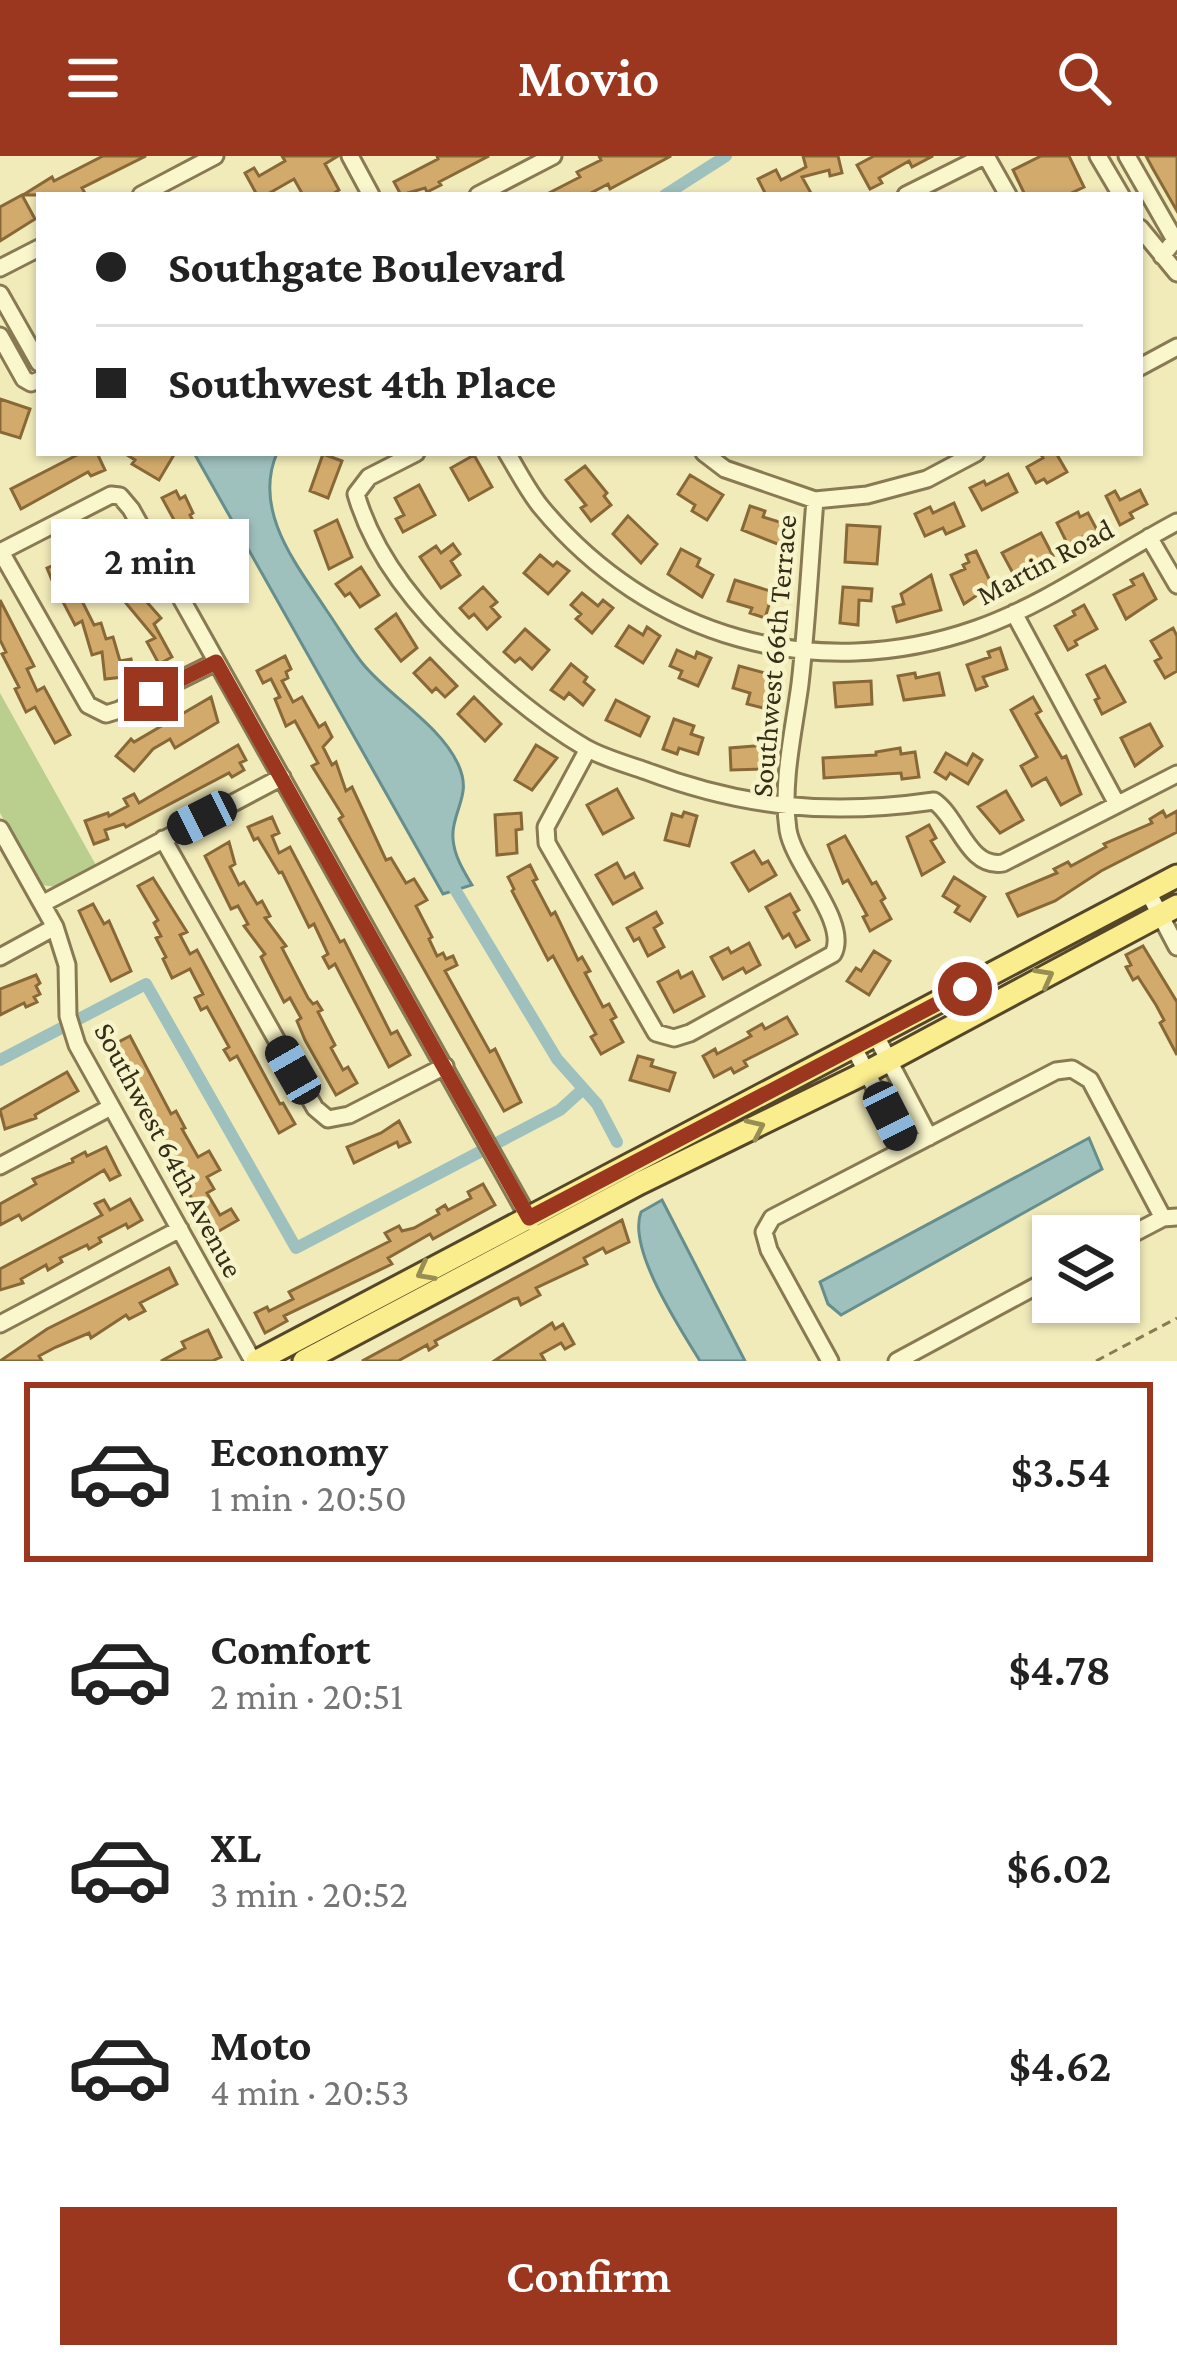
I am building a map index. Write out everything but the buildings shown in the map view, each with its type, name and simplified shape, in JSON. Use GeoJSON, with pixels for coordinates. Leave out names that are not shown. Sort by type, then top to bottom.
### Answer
{"type":"FeatureCollection","features":[{"type":"Feature","properties":{"kind":"main road"},"geometry":{"type":"LineString","coordinates":[[304,1361],[854,1048],[1177,876]]}},
{"type":"Feature","properties":{"kind":"main road"},"geometry":{"type":"LineString","coordinates":[[255,1361],[1172,925]]}},
{"type":"Feature","properties":{"kind":"street"},"geometry":{"type":"LineString","coordinates":[[153,192],[214,156]]}},
{"type":"Feature","properties":{"kind":"street"},"geometry":{"type":"LineString","coordinates":[[350,156],[368,192]]}},
{"type":"Feature","properties":{"kind":"street"},"geometry":{"type":"LineString","coordinates":[[484,192],[553,156]]}},
{"type":"Feature","properties":{"kind":"street"},"geometry":{"type":"LineString","coordinates":[[912,192],[985,156],[1006,192]]}},
{"type":"Feature","properties":{"kind":"street"},"geometry":{"type":"LineString","coordinates":[[1119,192],[1102,163],[1128,157],[1137,191]]}},
{"type":"Feature","properties":{"kind":"street"},"geometry":{"type":"LineString","coordinates":[[1143,197],[1174,240],[1162,256]]}},
{"type":"Feature","properties":{"kind":"street"},"geometry":{"type":"LineString","coordinates":[[1143,226],[1161,216]]}},
{"type":"Feature","properties":{"kind":"street"},"geometry":{"type":"LineString","coordinates":[[1143,232],[1177,273]]}},
{"type":"Feature","properties":{"kind":"street"},"geometry":{"type":"LineString","coordinates":[[0,268],[36,250]]}},
{"type":"Feature","properties":{"kind":"street"},"geometry":{"type":"LineString","coordinates":[[0,294],[36,358]]}},
{"type":"Feature","properties":{"kind":"street"},"geometry":{"type":"LineString","coordinates":[[0,336],[24,379],[36,381]]}},
{"type":"Feature","properties":{"kind":"street"},"geometry":{"type":"LineString","coordinates":[[1143,365],[1177,347]]}},
{"type":"Feature","properties":{"kind":"street"},"geometry":{"type":"LineString","coordinates":[[410,456],[369,477],[356,494],[362,515],[401,583],[443,634],[511,696],[588,749],[702,792],[785,808],[880,809],[934,801],[949,811],[978,860],[991,865],[1177,774]]}},
{"type":"Feature","properties":{"kind":"street","name":"Martin Road"},"geometry":{"type":"LineString","coordinates":[[509,456],[539,505],[601,568],[652,602],[722,635],[804,653],[906,649],[1014,614],[1177,522]]}},
{"type":"Feature","properties":{"kind":"street"},"geometry":{"type":"LineString","coordinates":[[708,456],[725,469],[815,500],[867,495],[926,479],[970,456]]}},
{"type":"Feature","properties":{"kind":"street"},"geometry":{"type":"LineString","coordinates":[[216,662],[106,714],[88,706],[0,552],[111,496],[121,496],[282,777],[534,1227]]}},
{"type":"Feature","properties":{"kind":"street","name":"Southwest 66th Terrace"},"geometry":{"type":"LineString","coordinates":[[588,749],[546,827],[547,843],[645,1018],[661,1036],[690,1033],[827,960],[837,949],[835,926],[791,848],[785,808],[804,653],[815,500]]}},
{"type":"Feature","properties":{"kind":"street"},"geometry":{"type":"LineString","coordinates":[[1149,536],[1177,585]]}},
{"type":"Feature","properties":{"kind":"street"},"geometry":{"type":"LineString","coordinates":[[1014,614],[1117,804]]}},
{"type":"Feature","properties":{"kind":"street"},"geometry":{"type":"LineString","coordinates":[[42,904],[282,777]]}},
{"type":"Feature","properties":{"kind":"street","name":"Southwest 64th Avenue"},"geometry":{"type":"LineString","coordinates":[[0,829],[55,927],[68,965],[68,1016],[76,1045],[255,1361]]}},
{"type":"Feature","properties":{"kind":"street"},"geometry":{"type":"LineString","coordinates":[[163,839],[315,1108],[328,1119],[349,1115],[445,1066]]}},
{"type":"Feature","properties":{"kind":"street"},"geometry":{"type":"LineString","coordinates":[[1148,892],[1172,925]]}},
{"type":"Feature","properties":{"kind":"street"},"geometry":{"type":"LineString","coordinates":[[0,957],[55,927]]}},
{"type":"Feature","properties":{"kind":"street"},"geometry":{"type":"LineString","coordinates":[[876,1036],[929,1137]]}},
{"type":"Feature","properties":{"kind":"street"},"geometry":{"type":"LineString","coordinates":[[854,1048],[906,1148]]}},
{"type":"Feature","properties":{"kind":"street"},"geometry":{"type":"LineString","coordinates":[[830,1361],[769,1250],[764,1232],[772,1218],[1056,1070],[1072,1069],[1090,1080],[1170,1218],[1140,1232]]}},
{"type":"Feature","properties":{"kind":"street"},"geometry":{"type":"LineString","coordinates":[[0,1166],[111,1107]]}},
{"type":"Feature","properties":{"kind":"street"},"geometry":{"type":"LineString","coordinates":[[0,1324],[179,1229]]}},
{"type":"Feature","properties":{"kind":"street"},"geometry":{"type":"LineString","coordinates":[[897,1361],[1032,1288]]}},
{"type":"Feature","properties":{"kind":"path"},"geometry":{"type":"LineString","coordinates":[[1096,1361],[1177,1318]]}},
{"type":"Feature","properties":{"kind":"green space"},"geometry":{"type":"Polygon","coordinates":[[[0,693],[97,867],[69,882],[38,883],[0,813],[0,693]]]}},
{"type":"Feature","properties":{"kind":"water"},"geometry":{"type":"Polygon","coordinates":[[[196,456],[276,456],[270,496],[291,556],[363,664],[439,736],[458,764],[463,788],[453,841],[472,885],[443,894],[196,456]]]}},
{"type":"Feature","properties":{"kind":"water"},"geometry":{"type":"Polygon","coordinates":[[[1089,1138],[1102,1169],[841,1315],[828,1304],[820,1282],[1089,1138]]]}},
{"type":"Feature","properties":{"kind":"water"},"geometry":{"type":"Polygon","coordinates":[[[662,1200],[745,1361],[700,1361],[658,1288],[639,1228],[641,1212],[662,1200]]]}},
{"type":"Feature","properties":{"kind":"waterway"},"geometry":{"type":"LineString","coordinates":[[670,192],[726,156]]}},
{"type":"Feature","properties":{"kind":"waterway"},"geometry":{"type":"LineString","coordinates":[[450,881],[557,1059],[597,1104],[617,1142]]}},
{"type":"Feature","properties":{"kind":"waterway"},"geometry":{"type":"LineString","coordinates":[[0,1060],[146,984],[296,1248],[560,1110],[582,1090]]}},
{"type":"Feature","properties":{"kind":"route"},"geometry":{"type":"LineString","coordinates":[[151,694],[216,662],[529,1218],[965,989]]}}]}
